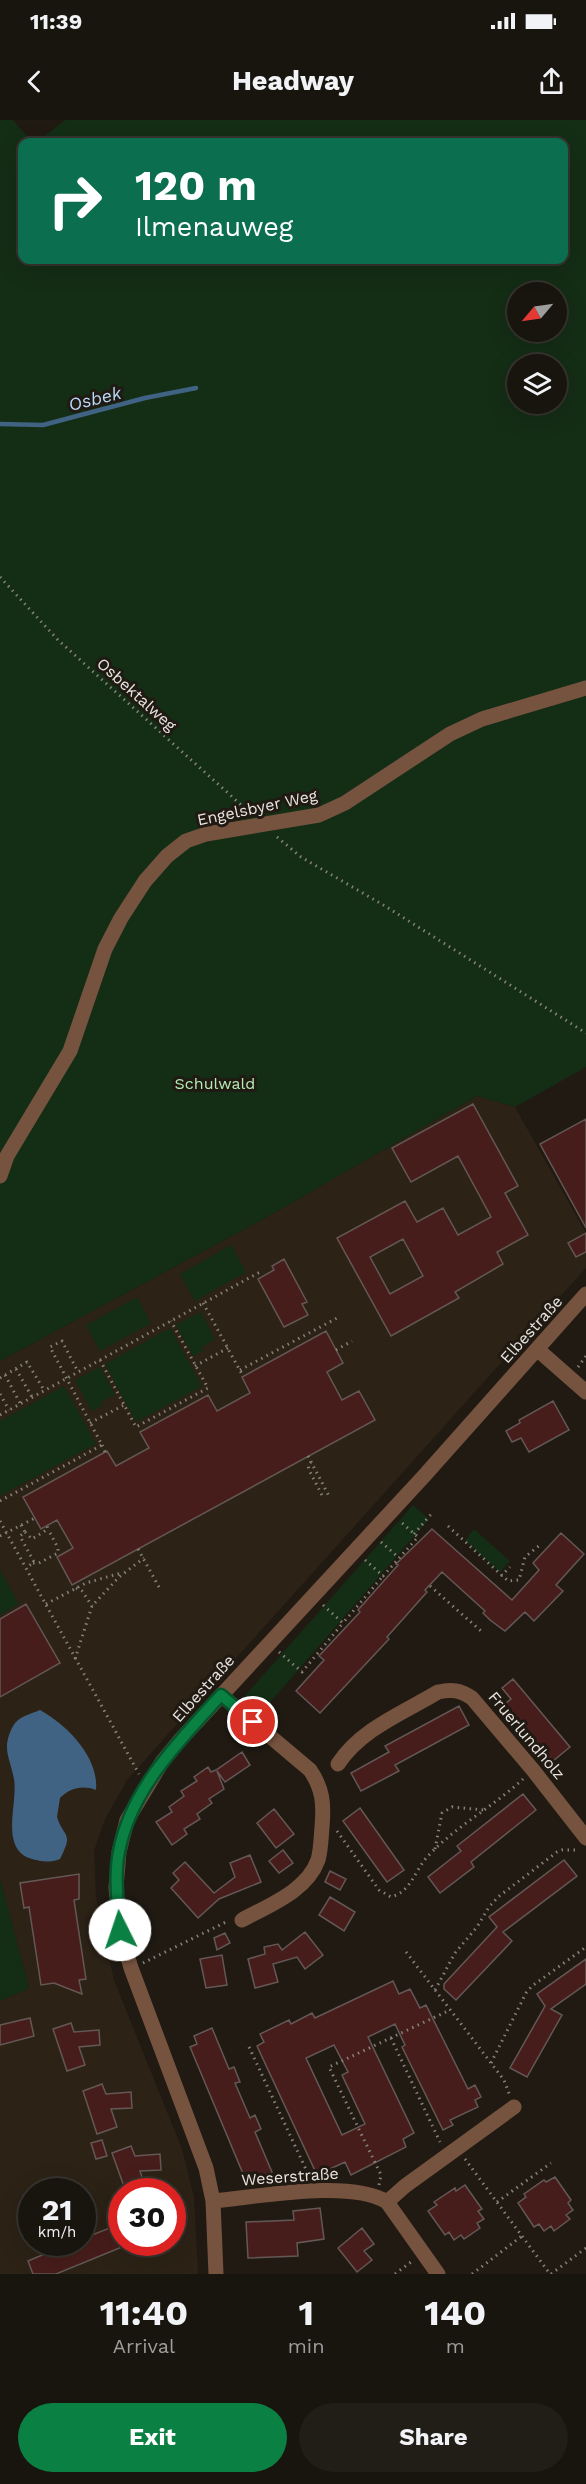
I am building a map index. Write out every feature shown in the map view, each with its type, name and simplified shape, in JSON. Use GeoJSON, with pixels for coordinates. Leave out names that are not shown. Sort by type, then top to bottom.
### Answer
{"type":"FeatureCollection","features":[{"type":"Feature","properties":{"kind":"street","name":"Engelsbyer Weg"},"geometry":{"type":"LineString","coordinates":[[0,1176],[7,1156],[70,1051],[105,949],[121,918],[145,881],[167,856],[186,841],[206,834],[319,815],[345,803],[450,734],[482,719],[586,688]]}},
{"type":"Feature","properties":{"kind":"street","name":"Elbestraße"},"geometry":{"type":"LineString","coordinates":[[216,2274],[213,2201],[206,2168],[131,1968],[120,1930],[116,1887],[119,1852],[128,1820],[162,1762],[391,1512],[586,1294]]}},
{"type":"Feature","properties":{"kind":"street"},"geometry":{"type":"LineString","coordinates":[[537,1349],[586,1392]]}},
{"type":"Feature","properties":{"kind":"street","name":"Fruerlundholz"},"geometry":{"type":"LineString","coordinates":[[338,1764],[349,1747],[364,1735],[438,1692],[450,1689],[461,1691],[472,1698],[533,1770],[583,1844]]}},
{"type":"Feature","properties":{"kind":"street"},"geometry":{"type":"LineString","coordinates":[[221,1695],[310,1770],[320,1784],[324,1796],[318,1859],[310,1874],[299,1886],[242,1920]]}},
{"type":"Feature","properties":{"kind":"street"},"geometry":{"type":"LineString","coordinates":[[438,2274],[382,2199],[405,2186],[514,2107]]}},
{"type":"Feature","properties":{"kind":"street","name":"Weserstraße"},"geometry":{"type":"LineString","coordinates":[[213,2201],[342,2189],[382,2199]]}},
{"type":"Feature","properties":{"kind":"path","name":"Osbektalweg"},"geometry":{"type":"LineString","coordinates":[[0,577],[58,640],[300,857],[385,906],[586,1033]]}},
{"type":"Feature","properties":{"kind":"path"},"geometry":{"type":"LineString","coordinates":[[0,1414],[260,1272]]}},
{"type":"Feature","properties":{"kind":"path"},"geometry":{"type":"LineString","coordinates":[[203,1303],[243,1376]]}},
{"type":"Feature","properties":{"kind":"path"},"geometry":{"type":"LineString","coordinates":[[240,1370],[339,1317]]}},
{"type":"Feature","properties":{"kind":"path"},"geometry":{"type":"LineString","coordinates":[[99,1360],[136,1427],[208,1388],[171,1321]]}},
{"type":"Feature","properties":{"kind":"path"},"geometry":{"type":"LineString","coordinates":[[78,1372],[62,1341],[50,1347],[105,1452]]}},
{"type":"Feature","properties":{"kind":"path"},"geometry":{"type":"LineString","coordinates":[[336,1350],[352,1341]]}},
{"type":"Feature","properties":{"kind":"path"},"geometry":{"type":"LineString","coordinates":[[195,1366],[228,1348]]}},
{"type":"Feature","properties":{"kind":"path"},"geometry":{"type":"LineString","coordinates":[[0,1378],[27,1362],[44,1390]]}},
{"type":"Feature","properties":{"kind":"path"},"geometry":{"type":"LineString","coordinates":[[16,1369],[32,1397]]}},
{"type":"Feature","properties":{"kind":"path"},"geometry":{"type":"LineString","coordinates":[[5,1375],[20,1403]]}},
{"type":"Feature","properties":{"kind":"path"},"geometry":{"type":"LineString","coordinates":[[0,1394],[9,1410]]}},
{"type":"Feature","properties":{"kind":"path"},"geometry":{"type":"LineString","coordinates":[[90,1423],[124,1405]]}},
{"type":"Feature","properties":{"kind":"path"},"geometry":{"type":"LineString","coordinates":[[0,1501],[102,1445]]}},
{"type":"Feature","properties":{"kind":"path"},"geometry":{"type":"LineString","coordinates":[[308,1456],[329,1496]]}},
{"type":"Feature","properties":{"kind":"path"},"geometry":{"type":"LineString","coordinates":[[311,1462],[308,1465],[309,1470],[324,1499]]}},
{"type":"Feature","properties":{"kind":"path"},"geometry":{"type":"LineString","coordinates":[[269,1643],[302,1672],[382,1576],[418,1537],[391,1512]]}},
{"type":"Feature","properties":{"kind":"path"},"geometry":{"type":"LineString","coordinates":[[414,1534],[433,1512]]}},
{"type":"Feature","properties":{"kind":"path"},"geometry":{"type":"LineString","coordinates":[[0,1536],[35,1518]]}},
{"type":"Feature","properties":{"kind":"path"},"geometry":{"type":"LineString","coordinates":[[0,1521],[146,1788]]}},
{"type":"Feature","properties":{"kind":"path"},"geometry":{"type":"LineString","coordinates":[[21,1525],[32,1539],[48,1528],[58,1551],[26,1568]]}},
{"type":"Feature","properties":{"kind":"path"},"geometry":{"type":"LineString","coordinates":[[448,1526],[508,1581],[519,1580],[525,1557],[540,1545]]}},
{"type":"Feature","properties":{"kind":"path"},"geometry":{"type":"LineString","coordinates":[[25,1532],[20,1536],[33,1563]]}},
{"type":"Feature","properties":{"kind":"path"},"geometry":{"type":"LineString","coordinates":[[371,1533],[399,1559]]}},
{"type":"Feature","properties":{"kind":"path"},"geometry":{"type":"LineString","coordinates":[[138,1549],[160,1588]]}},
{"type":"Feature","properties":{"kind":"path"},"geometry":{"type":"LineString","coordinates":[[355,1550],[382,1576]]}},
{"type":"Feature","properties":{"kind":"path"},"geometry":{"type":"LineString","coordinates":[[75,1659],[92,1606],[100,1594],[144,1558]]}},
{"type":"Feature","properties":{"kind":"path"},"geometry":{"type":"LineString","coordinates":[[501,1576],[510,1567]]}},
{"type":"Feature","properties":{"kind":"path"},"geometry":{"type":"LineString","coordinates":[[46,1604],[86,1582],[125,1572]]}},
{"type":"Feature","properties":{"kind":"path"},"geometry":{"type":"LineString","coordinates":[[430,1586],[480,1631]]}},
{"type":"Feature","properties":{"kind":"path"},"geometry":{"type":"LineString","coordinates":[[74,1589],[82,1591],[92,1606]]}},
{"type":"Feature","properties":{"kind":"path"},"geometry":{"type":"LineString","coordinates":[[313,1595],[343,1623]]}},
{"type":"Feature","properties":{"kind":"path"},"geometry":{"type":"LineString","coordinates":[[323,1815],[342,1837],[379,1890],[391,1897],[408,1887],[428,1857],[455,1832],[505,1795],[533,1770]]}},
{"type":"Feature","properties":{"kind":"path"},"geometry":{"type":"LineString","coordinates":[[435,1851],[442,1813],[452,1807],[484,1810]]}},
{"type":"Feature","properties":{"kind":"path"},"geometry":{"type":"LineString","coordinates":[[435,1990],[455,1953],[498,1897],[557,1852],[583,1844]]}},
{"type":"Feature","properties":{"kind":"path"},"geometry":{"type":"LineString","coordinates":[[131,1968],[225,1921],[242,1920]]}},
{"type":"Feature","properties":{"kind":"path"},"geometry":{"type":"LineString","coordinates":[[490,2063],[526,1993],[532,1986],[586,1947]]}},
{"type":"Feature","properties":{"kind":"path"},"geometry":{"type":"LineString","coordinates":[[406,1952],[504,2080],[514,2107]]}},
{"type":"Feature","properties":{"kind":"path"},"geometry":{"type":"LineString","coordinates":[[382,2199],[381,2175],[329,2067],[450,2010]]}},
{"type":"Feature","properties":{"kind":"path"},"geometry":{"type":"LineString","coordinates":[[391,2038],[441,2143],[466,2161],[550,2274],[586,2248]]}},
{"type":"Feature","properties":{"kind":"path"},"geometry":{"type":"LineString","coordinates":[[249,2047],[310,2178],[311,2192]]}},
{"type":"Feature","properties":{"kind":"path"},"geometry":{"type":"LineString","coordinates":[[496,2202],[550,2163]]}},
{"type":"Feature","properties":{"kind":"path"},"geometry":{"type":"LineString","coordinates":[[472,2274],[522,2236]]}},
{"type":"Feature","properties":{"kind":"path"},"geometry":{"type":"LineString","coordinates":[[395,2274],[422,2253]]}},
{"type":"Feature","properties":{"kind":"shaded area"},"geometry":{"type":"Polygon","coordinates":[[[477,1096],[515,1107],[586,1233],[586,1268],[127,1780],[105,1819],[94,1851],[96,1897],[114,1980],[182,2149],[194,2197],[198,2274],[0,2274],[0,2001],[29,1988],[0,1879],[0,1361],[276,1212],[477,1096]]]}},
{"type":"Feature","properties":{"kind":"green space","name":"Schulwald"},"geometry":{"type":"Polygon","coordinates":[[[0,120],[13,120],[29,138],[18,138],[18,264],[568,264],[568,138],[42,138],[65,120],[586,120],[586,1067],[515,1107],[477,1096],[276,1212],[0,1361],[0,120]]]}},
{"type":"Feature","properties":{"kind":"green space"},"geometry":{"type":"Polygon","coordinates":[[[231,1245],[246,1272],[195,1301],[180,1274],[231,1245]]]}},
{"type":"Feature","properties":{"kind":"green space"},"geometry":{"type":"Polygon","coordinates":[[[137,1297],[151,1323],[100,1351],[86,1325],[137,1297]]]}},
{"type":"Feature","properties":{"kind":"green space"},"geometry":{"type":"Polygon","coordinates":[[[201,1312],[215,1339],[202,1347],[203,1351],[193,1356],[176,1325],[201,1312]]]}},
{"type":"Feature","properties":{"kind":"green space"},"geometry":{"type":"Polygon","coordinates":[[[170,1328],[202,1386],[136,1422],[105,1364],[170,1328]]]}},
{"type":"Feature","properties":{"kind":"green space"},"geometry":{"type":"Polygon","coordinates":[[[100,1367],[115,1394],[101,1402],[103,1405],[92,1411],[75,1380],[100,1367]]]}},
{"type":"Feature","properties":{"kind":"green space"},"geometry":{"type":"Polygon","coordinates":[[[64,1386],[96,1444],[0,1496],[0,1421],[64,1386]]]}},
{"type":"Feature","properties":{"kind":"green space"},"geometry":{"type":"Polygon","coordinates":[[[413,1505],[429,1519],[261,1713],[243,1698],[413,1505]]]}},
{"type":"Feature","properties":{"kind":"green space"},"geometry":{"type":"Polygon","coordinates":[[[474,1529],[510,1561],[500,1572],[465,1540],[474,1529]]]}},
{"type":"Feature","properties":{"kind":"green space"},"geometry":{"type":"Polygon","coordinates":[[[0,1570],[19,1604],[0,1615],[0,1570]]]}},
{"type":"Feature","properties":{"kind":"green space"},"geometry":{"type":"Polygon","coordinates":[[[0,1879],[29,1988],[0,2001],[0,1879]]]}},
{"type":"Feature","properties":{"kind":"water"},"geometry":{"type":"Polygon","coordinates":[[[40,1710],[61,1724],[79,1743],[87,1754],[96,1778],[96,1790],[76,1788],[60,1798],[57,1817],[67,1839],[60,1859],[49,1861],[29,1858],[20,1852],[15,1844],[12,1823],[15,1789],[7,1747],[9,1734],[18,1720],[40,1710]]]}},
{"type":"Feature","properties":{"kind":"building"},"geometry":{"type":"Polygon","coordinates":[[[473,1104],[518,1186],[505,1193],[528,1235],[497,1252],[503,1264],[455,1292],[459,1298],[391,1336],[337,1238],[405,1201],[417,1222],[443,1208],[458,1235],[491,1217],[458,1156],[411,1182],[392,1148],[473,1104]],[[403,1239],[370,1257],[390,1294],[423,1276],[403,1239]]]}},
{"type":"Feature","properties":{"kind":"building"},"geometry":{"type":"Polygon","coordinates":[[[586,1119],[586,1228],[540,1144],[586,1119]]]}},
{"type":"Feature","properties":{"kind":"building"},"geometry":{"type":"Polygon","coordinates":[[[586,1233],[586,1252],[576,1257],[568,1243],[586,1233]]]}},
{"type":"Feature","properties":{"kind":"building"},"geometry":{"type":"Polygon","coordinates":[[[284,1259],[307,1302],[302,1304],[308,1315],[284,1327],[258,1279],[274,1270],[272,1266],[284,1259]]]}},
{"type":"Feature","properties":{"kind":"building"},"geometry":{"type":"Polygon","coordinates":[[[326,1331],[343,1363],[327,1372],[342,1400],[359,1391],[375,1420],[72,1585],[57,1557],[73,1548],[57,1520],[41,1529],[23,1497],[107,1451],[116,1466],[149,1448],[140,1432],[208,1395],[217,1411],[250,1393],[242,1377],[326,1331]]]}},
{"type":"Feature","properties":{"kind":"building"},"geometry":{"type":"Polygon","coordinates":[[[553,1401],[569,1430],[529,1452],[521,1438],[512,1442],[506,1431],[520,1423],[519,1420],[553,1401]]]}},
{"type":"Feature","properties":{"kind":"building"},"geometry":{"type":"Polygon","coordinates":[[[432,1529],[512,1600],[539,1570],[533,1563],[561,1533],[584,1554],[556,1585],[563,1591],[534,1621],[525,1612],[505,1631],[490,1620],[483,1613],[485,1611],[442,1572],[387,1637],[389,1639],[320,1713],[296,1691],[324,1660],[319,1656],[360,1612],[358,1610],[398,1565],[396,1564],[432,1529]]]}},
{"type":"Feature","properties":{"kind":"building"},"geometry":{"type":"Polygon","coordinates":[[[26,1604],[60,1663],[0,1697],[0,1619],[26,1604]]]}},
{"type":"Feature","properties":{"kind":"building"},"geometry":{"type":"Polygon","coordinates":[[[513,1679],[570,1747],[553,1761],[505,1704],[511,1699],[502,1688],[513,1679]]]}},
{"type":"Feature","properties":{"kind":"building"},"geometry":{"type":"Polygon","coordinates":[[[459,1706],[469,1725],[395,1765],[399,1771],[361,1791],[351,1773],[389,1752],[385,1746],[459,1706]]]}},
{"type":"Feature","properties":{"kind":"building"},"geometry":{"type":"Polygon","coordinates":[[[242,1752],[250,1765],[225,1782],[217,1771],[224,1789],[209,1799],[212,1803],[197,1814],[200,1819],[184,1829],[187,1834],[172,1845],[156,1822],[172,1812],[169,1807],[184,1796],[181,1791],[197,1781],[194,1777],[208,1767],[211,1772],[216,1770],[242,1752]]]}},
{"type":"Feature","properties":{"kind":"building"},"geometry":{"type":"Polygon","coordinates":[[[523,1794],[536,1810],[471,1862],[474,1867],[440,1893],[428,1877],[461,1851],[457,1846],[523,1794]]]}},
{"type":"Feature","properties":{"kind":"building"},"geometry":{"type":"Polygon","coordinates":[[[360,1808],[404,1870],[387,1882],[343,1821],[360,1808]]]}},
{"type":"Feature","properties":{"kind":"building"},"geometry":{"type":"Polygon","coordinates":[[[274,1809],[294,1834],[276,1848],[257,1823],[274,1809]]]}},
{"type":"Feature","properties":{"kind":"building"},"geometry":{"type":"Polygon","coordinates":[[[283,1850],[293,1863],[279,1873],[269,1861],[283,1850]]]}},
{"type":"Feature","properties":{"kind":"building"},"geometry":{"type":"Polygon","coordinates":[[[250,1855],[261,1882],[219,1899],[198,1918],[171,1888],[179,1880],[173,1873],[185,1862],[214,1893],[235,1877],[230,1863],[250,1855]]]}},
{"type":"Feature","properties":{"kind":"building"},"geometry":{"type":"Polygon","coordinates":[[[564,1860],[577,1876],[503,1932],[512,1941],[456,2000],[444,1989],[444,1984],[497,1927],[489,1917],[564,1860]]]}},
{"type":"Feature","properties":{"kind":"building"},"geometry":{"type":"Polygon","coordinates":[[[330,1871],[346,1879],[340,1890],[325,1882],[330,1871]]]}},
{"type":"Feature","properties":{"kind":"building"},"geometry":{"type":"Polygon","coordinates":[[[79,1874],[79,1899],[74,1900],[86,1979],[79,1980],[82,1994],[54,1983],[41,1985],[29,1907],[24,1908],[20,1883],[79,1874]]]}},
{"type":"Feature","properties":{"kind":"building"},"geometry":{"type":"Polygon","coordinates":[[[330,1897],[355,1912],[344,1931],[319,1915],[330,1897]]]}},
{"type":"Feature","properties":{"kind":"building"},"geometry":{"type":"Polygon","coordinates":[[[305,1932],[323,1955],[305,1969],[297,1957],[273,1964],[278,1982],[255,1988],[248,1959],[265,1954],[264,1947],[278,1944],[282,1950],[305,1932]]]}},
{"type":"Feature","properties":{"kind":"building"},"geometry":{"type":"Polygon","coordinates":[[[225,1933],[230,1943],[217,1950],[214,1938],[225,1933]]]}},
{"type":"Feature","properties":{"kind":"building"},"geometry":{"type":"Polygon","coordinates":[[[222,1955],[227,1985],[206,1988],[200,1959],[222,1955]]]}},
{"type":"Feature","properties":{"kind":"building"},"geometry":{"type":"Polygon","coordinates":[[[586,1959],[586,1984],[551,2009],[562,2015],[527,2077],[510,2068],[545,2006],[537,1994],[586,1959]]]}},
{"type":"Feature","properties":{"kind":"building"},"geometry":{"type":"Polygon","coordinates":[[[393,1981],[399,1994],[410,1989],[420,2008],[426,2005],[468,2089],[475,2085],[481,2097],[475,2100],[478,2107],[450,2120],[453,2125],[443,2130],[402,2047],[405,2045],[395,2024],[368,2037],[414,2133],[403,2139],[406,2147],[351,2175],[345,2162],[317,2175],[257,2046],[264,2042],[260,2034],[289,2020],[291,2024],[312,2013],[315,2018],[393,1981]],[[334,2045],[306,2058],[342,2135],[365,2124],[342,2075],[348,2072],[334,2045]]]}},
{"type":"Feature","properties":{"kind":"building"},"geometry":{"type":"Polygon","coordinates":[[[30,2018],[34,2036],[0,2045],[0,2025],[30,2018]]]}},
{"type":"Feature","properties":{"kind":"building"},"geometry":{"type":"Polygon","coordinates":[[[71,2023],[74,2032],[99,2030],[100,2045],[79,2047],[85,2065],[67,2071],[53,2029],[71,2023]]]}},
{"type":"Feature","properties":{"kind":"building"},"geometry":{"type":"Polygon","coordinates":[[[212,2028],[229,2069],[234,2067],[240,2082],[235,2083],[250,2118],[255,2115],[261,2129],[255,2132],[272,2172],[252,2180],[250,2174],[244,2176],[190,2047],[197,2044],[194,2036],[212,2028]]]}},
{"type":"Feature","properties":{"kind":"building"},"geometry":{"type":"Polygon","coordinates":[[[102,2084],[106,2094],[131,2092],[132,2108],[111,2109],[117,2127],[97,2134],[83,2091],[102,2084]]]}},
{"type":"Feature","properties":{"kind":"building"},"geometry":{"type":"Polygon","coordinates":[[[102,2140],[107,2156],[96,2159],[91,2143],[102,2140]]]}},
{"type":"Feature","properties":{"kind":"building"},"geometry":{"type":"Polygon","coordinates":[[[131,2146],[135,2156],[160,2154],[161,2170],[140,2171],[142,2178],[121,2178],[112,2153],[131,2146]]]}},
{"type":"Feature","properties":{"kind":"building"},"geometry":{"type":"Polygon","coordinates":[[[555,2177],[571,2200],[568,2203],[573,2210],[566,2215],[570,2219],[554,2231],[551,2226],[544,2231],[539,2224],[534,2227],[518,2203],[526,2197],[524,2194],[544,2180],[546,2182],[555,2177]]]}},
{"type":"Feature","properties":{"kind":"building"},"geometry":{"type":"Polygon","coordinates":[[[465,2185],[482,2209],[478,2211],[484,2219],[477,2223],[480,2228],[464,2239],[461,2235],[454,2240],[449,2232],[445,2235],[428,2211],[437,2205],[434,2202],[455,2188],[456,2191],[465,2185]]]}},
{"type":"Feature","properties":{"kind":"building"},"geometry":{"type":"Polygon","coordinates":[[[320,2208],[324,2239],[297,2243],[298,2256],[248,2258],[246,2222],[294,2220],[293,2211],[320,2208]]]}},
{"type":"Feature","properties":{"kind":"building"},"geometry":{"type":"Polygon","coordinates":[[[362,2228],[374,2244],[364,2251],[372,2260],[357,2272],[338,2248],[362,2228]]]}},
{"type":"Feature","properties":{"kind":"building"},"geometry":{"type":"Polygon","coordinates":[[[108,2229],[108,2253],[56,2274],[33,2274],[28,2261],[40,2256],[96,2256],[96,2233],[108,2229]]]}},
{"type":"Feature","properties":{"kind":"waterway","name":"Osbek"},"geometry":{"type":"LineString","coordinates":[[0,424],[43,425],[145,398],[196,388]]}},
{"type":"Feature","properties":{"kind":"route"},"geometry":{"type":"LineString","coordinates":[[120,1930],[116,1887],[119,1852],[128,1820],[162,1762],[221,1695],[253,1722]]}}]}
